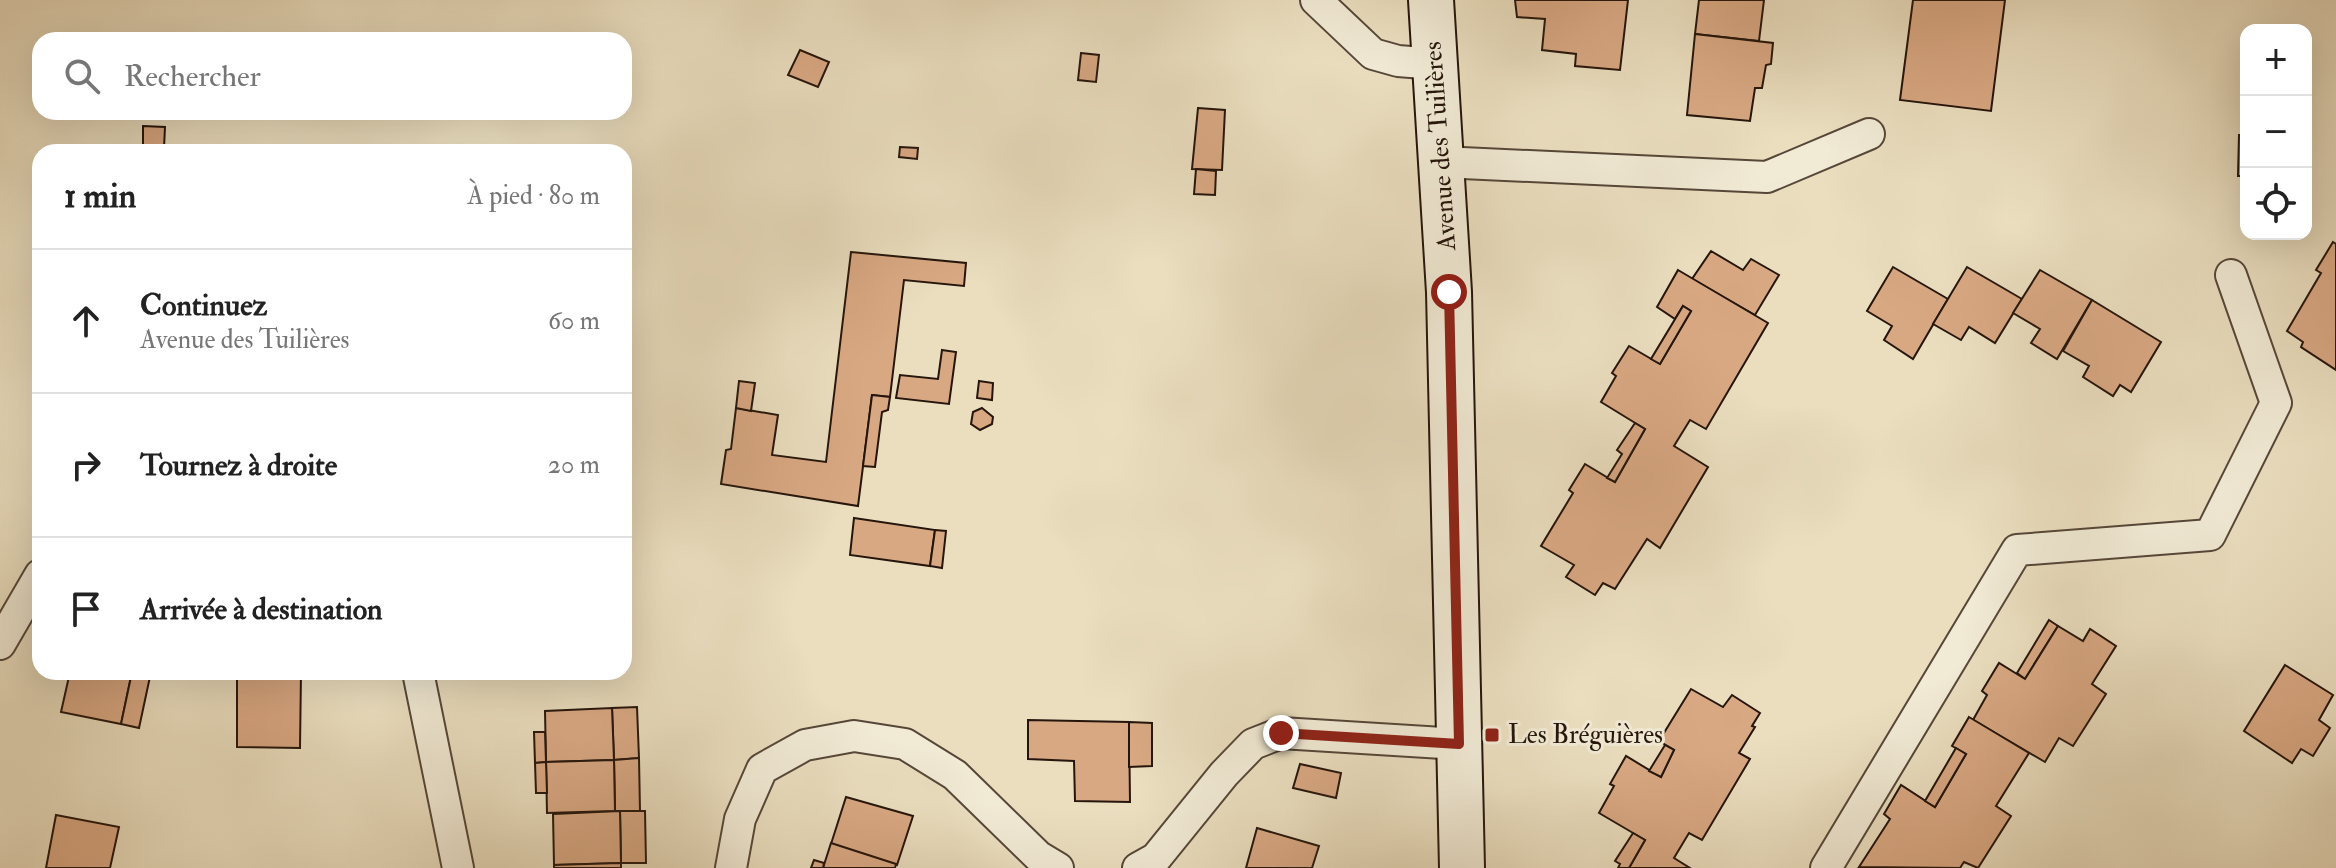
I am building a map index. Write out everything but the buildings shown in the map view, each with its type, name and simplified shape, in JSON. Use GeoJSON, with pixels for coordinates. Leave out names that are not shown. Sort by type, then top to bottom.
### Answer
{"type":"FeatureCollection","features":[{"type":"Feature","properties":{"kind":"street","name":"Avenue des Tuilières"},"geometry":{"type":"LineString","coordinates":[[1431,0],[1449,292],[1462,868]]}},
{"type":"Feature","properties":{"kind":"lane"},"geometry":{"type":"LineString","coordinates":[[1316,0],[1373,54],[1398,61],[1436,64]]}},
{"type":"Feature","properties":{"kind":"lane"},"geometry":{"type":"LineString","coordinates":[[1441,162],[1767,177],[1869,134]]}},
{"type":"Feature","properties":{"kind":"lane"},"geometry":{"type":"LineString","coordinates":[[1826,868],[2017,550],[2210,535],[2276,403],[2231,275]]}},
{"type":"Feature","properties":{"kind":"lane"},"geometry":{"type":"LineString","coordinates":[[0,644],[32,589]]}},
{"type":"Feature","properties":{"kind":"lane"},"geometry":{"type":"LineString","coordinates":[[420,680],[458,868]]}},
{"type":"Feature","properties":{"kind":"lane"},"geometry":{"type":"LineString","coordinates":[[1138,868],[1156,858],[1224,774],[1253,744],[1281,733],[1459,744]]}},
{"type":"Feature","properties":{"kind":"lane"},"geometry":{"type":"LineString","coordinates":[[731,868],[740,819],[762,769],[805,745],[854,736],[905,744],[955,775],[1038,856],[1058,868]]}},
{"type":"Feature","properties":{"kind":"place","name":"Les Bréguières"},"geometry":{"type":"Point","coordinates":[1492,735]}},
{"type":"Feature","properties":{"kind":"route"},"geometry":{"type":"LineString","coordinates":[[1281,733],[1459,744],[1449,292]]}}]}
